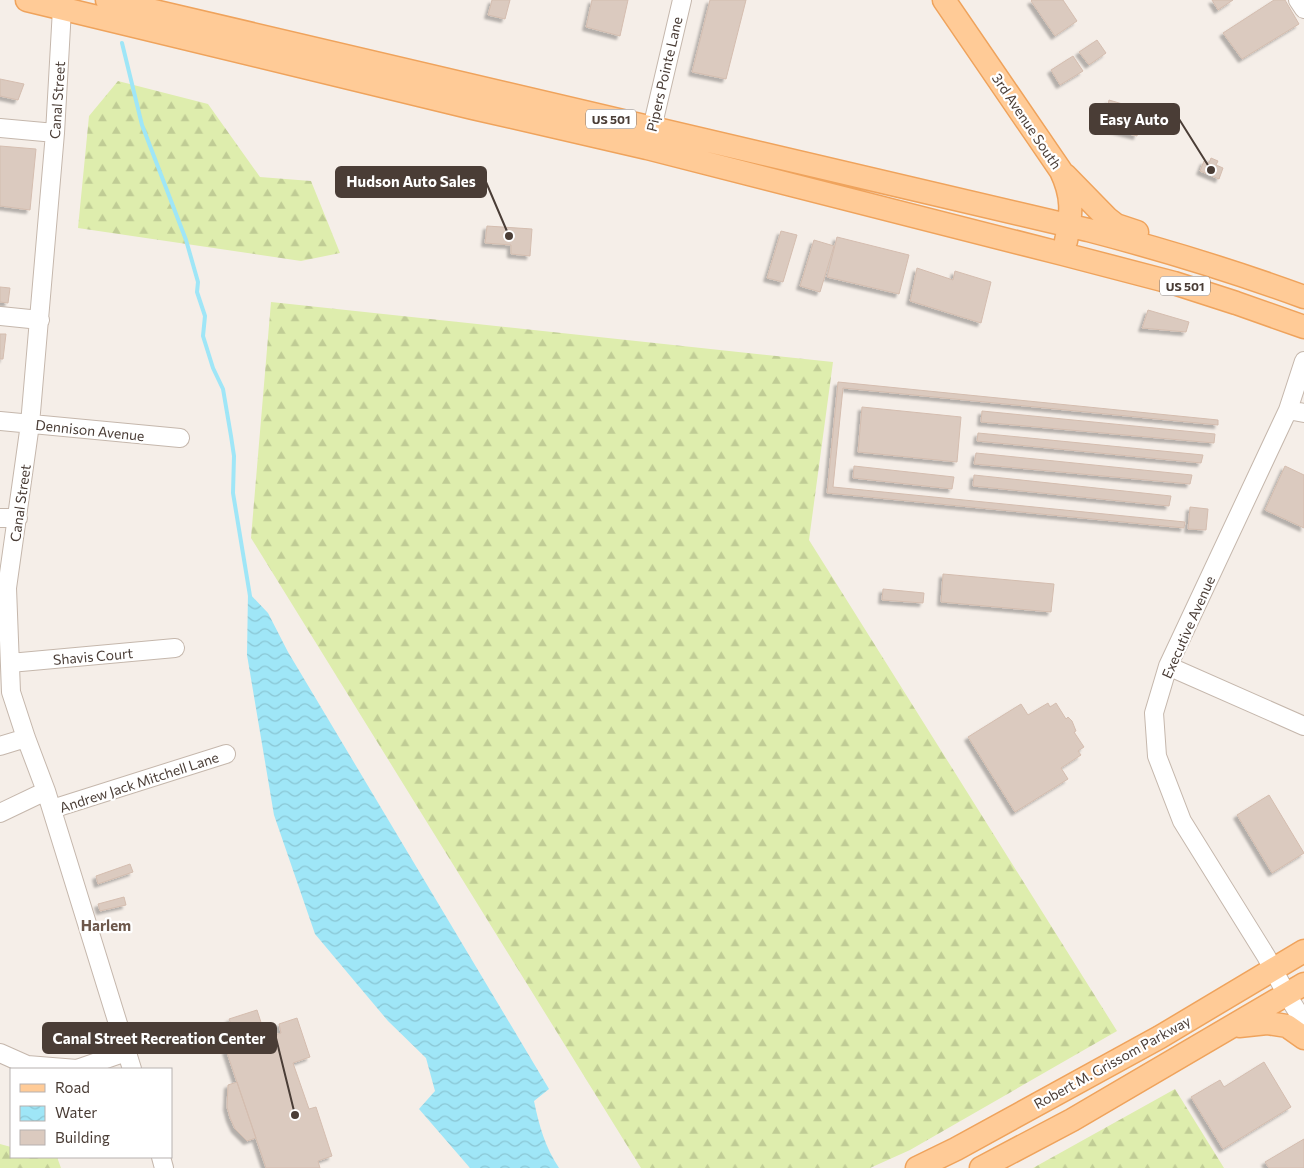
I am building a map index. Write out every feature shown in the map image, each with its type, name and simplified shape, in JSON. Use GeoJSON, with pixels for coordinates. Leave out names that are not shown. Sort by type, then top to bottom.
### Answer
{"type":"FeatureCollection","features":[{"type":"Feature","properties":{"kind":"main road","name":"US 501"},"geometry":{"type":"LineString","coordinates":[[27,0],[62,4],[473,108],[649,139],[1069,226],[1157,248],[1238,272],[1304,296]]}},
{"type":"Feature","properties":{"kind":"main road","name":"US 501"},"geometry":{"type":"LineString","coordinates":[[106,0],[649,139],[1174,283],[1236,302],[1304,327]]}},
{"type":"Feature","properties":{"kind":"main road","name":"3rd Avenue South"},"geometry":{"type":"LineString","coordinates":[[944,0],[1061,171],[1068,185],[1071,206],[1063,254]]}},
{"type":"Feature","properties":{"kind":"main road"},"geometry":{"type":"LineString","coordinates":[[1061,171],[1106,218],[1116,225],[1138,232],[1152,241],[1157,248]]}},
{"type":"Feature","properties":{"kind":"main road","name":"Robert M. Grissom Parkway"},"geometry":{"type":"LineString","coordinates":[[917,1168],[956,1149],[1160,1037],[1304,951]]}},
{"type":"Feature","properties":{"kind":"main road","name":"Robert M. Grissom Parkway"},"geometry":{"type":"LineString","coordinates":[[981,1168],[1072,1120],[1295,990]]}},
{"type":"Feature","properties":{"kind":"main road"},"geometry":{"type":"LineString","coordinates":[[1233,1027],[1267,1023],[1287,1026],[1304,1038]]}},
{"type":"Feature","properties":{"kind":"street","name":"Pipers Pointe Lane"},"geometry":{"type":"LineString","coordinates":[[649,139],[682,0]]}},
{"type":"Feature","properties":{"kind":"street"},"geometry":{"type":"LineString","coordinates":[[1298,0],[1304,9]]}},
{"type":"Feature","properties":{"kind":"street","name":"Canal Street"},"geometry":{"type":"LineString","coordinates":[[62,4],[55,133],[40,320],[30,424],[7,588],[6,654],[12,692],[26,738],[52,809],[132,1068]]}},
{"type":"Feature","properties":{"kind":"street"},"geometry":{"type":"LineString","coordinates":[[0,128],[55,133]]}},
{"type":"Feature","properties":{"kind":"street"},"geometry":{"type":"LineString","coordinates":[[0,316],[40,320]]}},
{"type":"Feature","properties":{"kind":"street","name":"Executive Avenue"},"geometry":{"type":"LineString","coordinates":[[1304,361],[1296,411],[1168,666],[1154,713],[1156,756],[1182,821],[1274,970],[1295,990],[1304,1022]]}},
{"type":"Feature","properties":{"kind":"street","name":"Dennison Avenue"},"geometry":{"type":"LineString","coordinates":[[0,421],[180,438]]}},
{"type":"Feature","properties":{"kind":"street"},"geometry":{"type":"LineString","coordinates":[[0,518],[18,518]]}},
{"type":"Feature","properties":{"kind":"street","name":"Shavis Court"},"geometry":{"type":"LineString","coordinates":[[6,654],[175,648]]}},
{"type":"Feature","properties":{"kind":"street"},"geometry":{"type":"LineString","coordinates":[[1168,666],[1304,726]]}},
{"type":"Feature","properties":{"kind":"street"},"geometry":{"type":"LineString","coordinates":[[0,746],[26,738]]}},
{"type":"Feature","properties":{"kind":"street","name":"Andrew Jack Mitchell Lane"},"geometry":{"type":"LineString","coordinates":[[52,809],[226,754]]}},
{"type":"Feature","properties":{"kind":"street"},"geometry":{"type":"LineString","coordinates":[[0,813],[46,791]]}},
{"type":"Feature","properties":{"kind":"street"},"geometry":{"type":"LineString","coordinates":[[80,1068],[126,1052]]}},
{"type":"Feature","properties":{"kind":"street"},"geometry":{"type":"LineString","coordinates":[[0,1053],[28,1065],[65,1068]]}},
{"type":"Feature","properties":{"kind":"green space"},"geometry":{"type":"Polygon","coordinates":[[[118,81],[208,104],[260,177],[311,181],[340,253],[301,261],[78,228],[89,116],[118,81]]]}},
{"type":"Feature","properties":{"kind":"green space"},"geometry":{"type":"Polygon","coordinates":[[[271,302],[833,362],[809,540],[1117,1031],[910,1150],[870,1168],[641,1168],[251,538],[271,302]]]}},
{"type":"Feature","properties":{"kind":"green space"},"geometry":{"type":"Polygon","coordinates":[[[1175,1089],[1224,1168],[1033,1168],[1175,1089]]]}},
{"type":"Feature","properties":{"kind":"green space"},"geometry":{"type":"Polygon","coordinates":[[[0,1144],[10,1147],[10,1158],[57,1158],[61,1168],[0,1168],[0,1144]]]}},
{"type":"Feature","properties":{"kind":"water"},"geometry":{"type":"Polygon","coordinates":[[[248,592],[268,613],[288,652],[549,1089],[534,1101],[543,1136],[559,1168],[470,1168],[419,1109],[435,1091],[426,1058],[388,1021],[315,934],[274,815],[247,655],[248,592]]]}},
{"type":"Feature","properties":{"kind":"building"},"geometry":{"type":"Polygon","coordinates":[[[492,0],[510,0],[505,19],[488,15],[492,0]]]}},
{"type":"Feature","properties":{"kind":"building"},"geometry":{"type":"Polygon","coordinates":[[[592,0],[628,0],[620,36],[586,27],[592,0]]]}},
{"type":"Feature","properties":{"kind":"building"},"geometry":{"type":"Polygon","coordinates":[[[710,0],[746,0],[726,79],[692,72],[710,0]]]}},
{"type":"Feature","properties":{"kind":"building"},"geometry":{"type":"Polygon","coordinates":[[[1032,0],[1063,0],[1077,21],[1055,36],[1032,0]]]}},
{"type":"Feature","properties":{"kind":"building"},"geometry":{"type":"Polygon","coordinates":[[[1212,0],[1233,0],[1218,10],[1212,0]]]}},
{"type":"Feature","properties":{"kind":"building"},"geometry":{"type":"Polygon","coordinates":[[[1274,0],[1285,0],[1299,24],[1242,59],[1223,33],[1274,0]]]}},
{"type":"Feature","properties":{"kind":"building"},"geometry":{"type":"Polygon","coordinates":[[[1097,40],[1106,53],[1089,65],[1079,52],[1097,40]]]}},
{"type":"Feature","properties":{"kind":"building"},"geometry":{"type":"Polygon","coordinates":[[[1073,56],[1083,71],[1060,85],[1051,70],[1073,56]]]}},
{"type":"Feature","properties":{"kind":"building"},"geometry":{"type":"Polygon","coordinates":[[[0,79],[24,84],[18,100],[0,96],[0,79]]]}},
{"type":"Feature","properties":{"kind":"building"},"geometry":{"type":"Polygon","coordinates":[[[1109,100],[1143,110],[1137,136],[1103,127],[1109,100]]]}},
{"type":"Feature","properties":{"kind":"building"},"geometry":{"type":"Polygon","coordinates":[[[0,146],[36,149],[30,210],[0,206],[0,146]]]}},
{"type":"Feature","properties":{"kind":"building"},"geometry":{"type":"Polygon","coordinates":[[[1211,158],[1218,161],[1216,165],[1223,168],[1219,179],[1200,171],[1204,161],[1209,163],[1211,158]]]}},
{"type":"Feature","properties":{"kind":"building"},"geometry":{"type":"Polygon","coordinates":[[[487,226],[532,229],[530,256],[511,254],[511,245],[485,243],[487,226]]]}},
{"type":"Feature","properties":{"kind":"building"},"geometry":{"type":"Polygon","coordinates":[[[781,231],[797,235],[783,282],[767,278],[781,231]]]}},
{"type":"Feature","properties":{"kind":"building"},"geometry":{"type":"Polygon","coordinates":[[[837,237],[909,255],[899,294],[827,277],[837,237]]]}},
{"type":"Feature","properties":{"kind":"building"},"geometry":{"type":"Polygon","coordinates":[[[814,240],[834,246],[820,292],[800,286],[814,240]]]}},
{"type":"Feature","properties":{"kind":"building"},"geometry":{"type":"Polygon","coordinates":[[[917,268],[953,280],[955,271],[991,282],[981,323],[910,301],[917,268]]]}},
{"type":"Feature","properties":{"kind":"building"},"geometry":{"type":"Polygon","coordinates":[[[0,287],[10,288],[8,303],[0,302],[0,287]]]}},
{"type":"Feature","properties":{"kind":"building"},"geometry":{"type":"Polygon","coordinates":[[[1148,310],[1189,322],[1186,332],[1142,328],[1148,310]]]}},
{"type":"Feature","properties":{"kind":"building"},"geometry":{"type":"Polygon","coordinates":[[[0,334],[6,334],[3,359],[0,359],[0,334]]]}},
{"type":"Feature","properties":{"kind":"building"},"geometry":{"type":"Polygon","coordinates":[[[838,382],[1218,420],[1218,425],[843,388],[833,487],[1185,522],[1184,528],[827,493],[838,382]]]}},
{"type":"Feature","properties":{"kind":"building"},"geometry":{"type":"Polygon","coordinates":[[[862,407],[961,417],[957,462],[858,452],[862,407]]]}},
{"type":"Feature","properties":{"kind":"building"},"geometry":{"type":"Polygon","coordinates":[[[982,411],[1215,434],[1214,443],[981,422],[982,411]]]}},
{"type":"Feature","properties":{"kind":"building"},"geometry":{"type":"Polygon","coordinates":[[[978,433],[1203,455],[1201,463],[977,441],[978,433]]]}},
{"type":"Feature","properties":{"kind":"building"},"geometry":{"type":"Polygon","coordinates":[[[976,453],[1192,475],[1190,484],[974,464],[976,453]]]}},
{"type":"Feature","properties":{"kind":"building"},"geometry":{"type":"Polygon","coordinates":[[[854,466],[954,477],[952,489],[853,478],[854,466]]]}},
{"type":"Feature","properties":{"kind":"building"},"geometry":{"type":"Polygon","coordinates":[[[1285,466],[1304,475],[1304,528],[1265,510],[1285,466]]]}},
{"type":"Feature","properties":{"kind":"building"},"geometry":{"type":"Polygon","coordinates":[[[974,475],[1171,496],[1169,506],[973,486],[974,475]]]}},
{"type":"Feature","properties":{"kind":"building"},"geometry":{"type":"Polygon","coordinates":[[[1190,507],[1208,509],[1206,530],[1188,529],[1190,507]]]}},
{"type":"Feature","properties":{"kind":"building"},"geometry":{"type":"Polygon","coordinates":[[[943,574],[1054,584],[1051,612],[941,602],[943,574]]]}},
{"type":"Feature","properties":{"kind":"building"},"geometry":{"type":"Polygon","coordinates":[[[883,589],[924,593],[923,603],[882,600],[883,589]]]}},
{"type":"Feature","properties":{"kind":"building"},"geometry":{"type":"Polygon","coordinates":[[[1048,703],[1050,707],[1056,703],[1066,719],[1068,717],[1072,721],[1076,731],[1074,732],[1084,747],[1078,751],[1081,755],[1061,768],[1068,779],[1015,812],[968,737],[1021,704],[1028,715],[1048,703]]]}},
{"type":"Feature","properties":{"kind":"building"},"geometry":{"type":"Polygon","coordinates":[[[1269,795],[1304,853],[1272,873],[1237,815],[1269,795]]]}},
{"type":"Feature","properties":{"kind":"building"},"geometry":{"type":"Polygon","coordinates":[[[130,864],[133,872],[98,884],[96,876],[130,864]]]}},
{"type":"Feature","properties":{"kind":"building"},"geometry":{"type":"Polygon","coordinates":[[[124,897],[126,905],[100,911],[98,904],[124,897]]]}},
{"type":"Feature","properties":{"kind":"building"},"geometry":{"type":"Polygon","coordinates":[[[257,1010],[266,1038],[281,1033],[279,1024],[297,1018],[310,1057],[293,1063],[309,1109],[316,1107],[332,1156],[318,1161],[320,1168],[266,1168],[226,1050],[232,1048],[228,1034],[234,1032],[229,1019],[257,1010]]]}},
{"type":"Feature","properties":{"kind":"building"},"geometry":{"type":"Polygon","coordinates":[[[1264,1062],[1291,1107],[1223,1149],[1191,1097],[1220,1080],[1224,1087],[1264,1062]]]}},
{"type":"Feature","properties":{"kind":"building"},"geometry":{"type":"Polygon","coordinates":[[[237,1082],[256,1138],[247,1141],[235,1129],[227,1107],[228,1085],[237,1082]]]}},
{"type":"Feature","properties":{"kind":"building"},"geometry":{"type":"Polygon","coordinates":[[[1304,1139],[1304,1168],[1269,1168],[1265,1162],[1304,1139]]]}},
{"type":"Feature","properties":{"kind":"waterway"},"geometry":{"type":"LineString","coordinates":[[122,43],[142,125],[186,240],[198,282],[197,292],[205,316],[203,336],[213,368],[223,389],[234,456],[233,493],[250,596]]}},
{"type":"Feature","properties":{"kind":"place","name":"Easy Auto"},"geometry":{"type":"Point","coordinates":[1211,170]}},
{"type":"Feature","properties":{"kind":"place","name":"Hudson Auto Sales"},"geometry":{"type":"Point","coordinates":[509,236]}},
{"type":"Feature","properties":{"kind":"place","name":"Canal Street Recreation Center"},"geometry":{"type":"Point","coordinates":[295,1115]}},
{"type":"Feature","properties":{"kind":"district","name":"Harlem"},"geometry":{"type":"Point","coordinates":[106,925]}}]}
